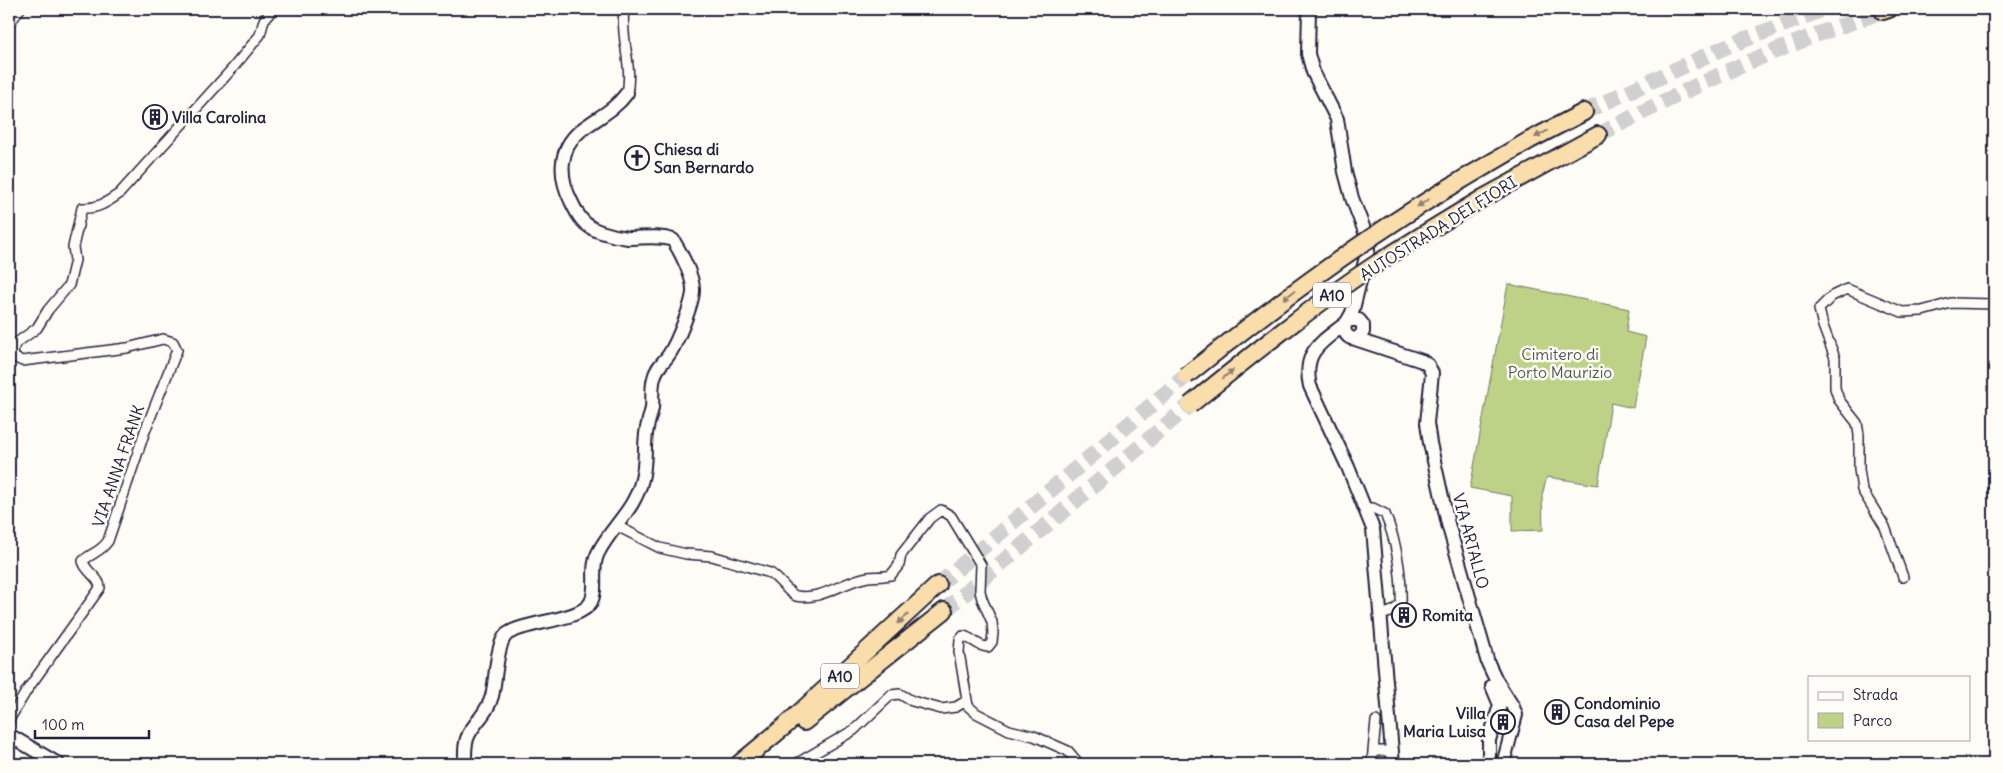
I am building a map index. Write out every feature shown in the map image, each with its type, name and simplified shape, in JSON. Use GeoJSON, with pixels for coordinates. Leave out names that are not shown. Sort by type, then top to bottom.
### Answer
{"type":"FeatureCollection","features":[{"type":"Feature","properties":{"kind":"highway","name":"AUTOSTRADA DEI FIORI"},"geometry":{"type":"LineString","coordinates":[[1186,376],[1274,306],[1348,252],[1464,178],[1584,112]]}},
{"type":"Feature","properties":{"kind":"highway","name":"AUTOSTRADA DEI FIORI"},"geometry":{"type":"LineString","coordinates":[[1190,405],[1258,350],[1390,255],[1484,198],[1598,135]]}},
{"type":"Feature","properties":{"kind":"highway","name":"A10"},"geometry":{"type":"LineString","coordinates":[[739,764],[786,725],[938,586]]}},
{"type":"Feature","properties":{"kind":"highway","name":"A10"},"geometry":{"type":"LineString","coordinates":[[755,764],[842,691],[944,611]]}},
{"type":"Feature","properties":{"kind":"street"},"geometry":{"type":"LineString","coordinates":[[9,24],[20,9]]}},
{"type":"Feature","properties":{"kind":"street","name":"VIA ANNA FRANK"},"geometry":{"type":"LineString","coordinates":[[9,720],[27,690],[100,588],[100,584],[84,566],[83,561],[87,556],[102,549],[108,541],[145,431],[177,350],[173,342],[163,339],[127,348],[22,361],[14,357],[15,344],[37,328],[48,310],[69,285],[75,260],[73,247],[82,208],[94,209],[106,204],[119,194],[232,70],[260,36],[264,20],[273,9]]}},
{"type":"Feature","properties":{"kind":"street"},"geometry":{"type":"LineString","coordinates":[[465,764],[466,744],[469,734],[487,710],[492,697],[500,647],[507,635],[582,611],[591,602],[597,554],[634,500],[642,480],[654,377],[659,364],[670,354],[690,305],[693,288],[688,270],[673,240],[659,237],[626,238],[598,232],[584,224],[577,215],[563,179],[562,162],[566,148],[580,132],[618,105],[628,93],[629,76],[622,19],[624,9]]}},
{"type":"Feature","properties":{"kind":"street"},"geometry":{"type":"LineString","coordinates":[[1309,9],[1308,54],[1313,72],[1337,119],[1345,172],[1352,198],[1365,232],[1368,249],[1354,302],[1355,323],[1362,335],[1352,339],[1335,340],[1320,345]]}},
{"type":"Feature","properties":{"kind":"street"},"geometry":{"type":"LineString","coordinates":[[1903,577],[1885,527],[1862,490],[1857,423],[1839,400],[1835,388],[1835,358],[1819,315],[1819,309],[1832,296],[1847,289],[1902,312],[1922,311],[1951,303],[1994,304]]}},
{"type":"Feature","properties":{"kind":"street"},"geometry":{"type":"LineString","coordinates":[[1352,339],[1344,332],[1355,323]]}},
{"type":"Feature","properties":{"kind":"street"},"geometry":{"type":"LineString","coordinates":[[1355,323],[1325,338],[1313,352],[1307,366],[1310,386],[1348,467],[1374,537],[1394,764]]}},
{"type":"Feature","properties":{"kind":"street","name":"VIA ARTALLO"},"geometry":{"type":"LineString","coordinates":[[1355,323],[1383,348]]}},
{"type":"Feature","properties":{"kind":"street","name":"VIA ARTALLO"},"geometry":{"type":"LineString","coordinates":[[1352,339],[1422,361],[1432,373],[1427,423],[1448,524],[1480,639],[1492,672],[1514,707],[1516,715],[1503,764]]}},
{"type":"Feature","properties":{"kind":"street"},"geometry":{"type":"LineString","coordinates":[[1364,508],[1373,508],[1385,514],[1390,524],[1397,559],[1401,603],[1398,608],[1381,614]]}},
{"type":"Feature","properties":{"kind":"street"},"geometry":{"type":"LineString","coordinates":[[618,526],[660,548],[686,554],[712,556],[770,572],[795,596],[812,596],[868,577],[891,575],[898,565],[901,555],[930,518],[941,510],[951,516],[981,565],[980,591],[993,627],[992,642],[988,647],[978,646],[969,637],[963,636],[960,640],[959,652],[968,706],[976,713],[1009,730],[1034,736],[1068,750],[1079,764]]}},
{"type":"Feature","properties":{"kind":"street"},"geometry":{"type":"LineString","coordinates":[[1480,639],[1480,655],[1484,670],[1500,705],[1489,740],[1489,764]]}},
{"type":"Feature","properties":{"kind":"street"},"geometry":{"type":"LineString","coordinates":[[796,764],[854,730],[888,697],[894,694],[900,694],[912,701],[947,709],[956,707],[966,700]]}},
{"type":"Feature","properties":{"kind":"street"},"geometry":{"type":"LineString","coordinates":[[1372,764],[1376,721]]}},
{"type":"Feature","properties":{"kind":"street"},"geometry":{"type":"LineString","coordinates":[[9,735],[58,764]]}},
{"type":"Feature","properties":{"kind":"street"},"geometry":{"type":"LineString","coordinates":[[1373,751],[1393,751]]}},
{"type":"Feature","properties":{"kind":"green space","name":"Cimitero di Porto Maurizio"},"geometry":{"type":"Polygon","coordinates":[[[1508,284],[1629,309],[1626,332],[1646,337],[1633,408],[1611,403],[1598,485],[1547,477],[1542,495],[1543,530],[1512,531],[1512,496],[1470,488],[1508,284]]]}},
{"type":"Feature","properties":{"kind":"tunnel"},"geometry":{"type":"LineString","coordinates":[[1584,112],[1725,47],[1824,9]]}},
{"type":"Feature","properties":{"kind":"tunnel"},"geometry":{"type":"LineString","coordinates":[[1598,135],[1670,99],[1768,54],[1883,11]]}},
{"type":"Feature","properties":{"kind":"tunnel"},"geometry":{"type":"LineString","coordinates":[[938,585],[1186,376]]}},
{"type":"Feature","properties":{"kind":"tunnel"},"geometry":{"type":"LineString","coordinates":[[944,611],[1190,405]]}},
{"type":"Feature","properties":{"kind":"place","name":"Villa Carolina"},"geometry":{"type":"Point","coordinates":[155,117]}},
{"type":"Feature","properties":{"kind":"place","name":"Chiesa di San Bernardo"},"geometry":{"type":"Point","coordinates":[637,158]}},
{"type":"Feature","properties":{"kind":"place","name":"Romita"},"geometry":{"type":"Point","coordinates":[1404,615]}},
{"type":"Feature","properties":{"kind":"place","name":"Condominio Casa del Pepe"},"geometry":{"type":"Point","coordinates":[1557,712]}},
{"type":"Feature","properties":{"kind":"place","name":"Villa Maria Luisa"},"geometry":{"type":"Point","coordinates":[1503,722]}}]}
